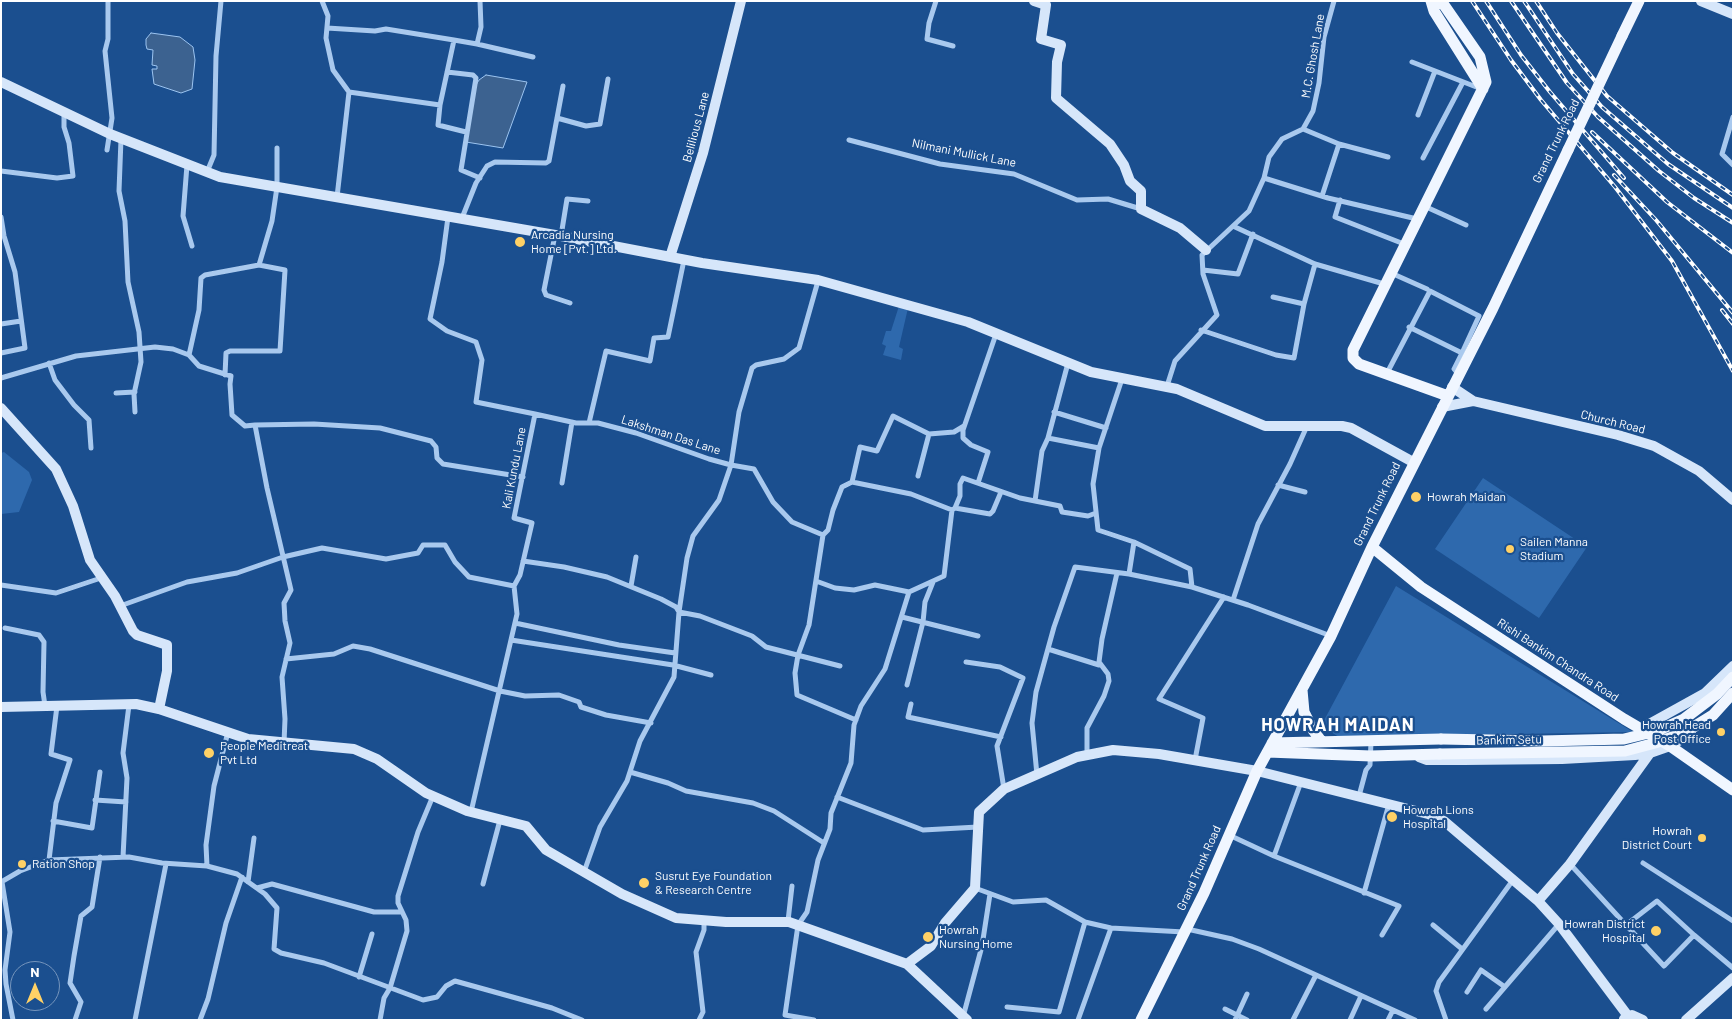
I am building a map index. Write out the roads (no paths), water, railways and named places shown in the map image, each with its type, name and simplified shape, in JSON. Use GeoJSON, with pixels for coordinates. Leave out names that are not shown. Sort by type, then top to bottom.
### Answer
{"type":"FeatureCollection","features":[{"type":"Feature","properties":{"kind":"main road","name":"Belilious Lane"},"geometry":{"type":"LineString","coordinates":[[670,257],[707,137],[741,1]]}},
{"type":"Feature","properties":{"kind":"main road"},"geometry":{"type":"LineString","coordinates":[[1034,1],[1046,5],[1042,39],[1061,45],[1057,62],[1056,98],[1110,144],[1124,165],[1130,181],[1141,191],[1141,209]]}},
{"type":"Feature","properties":{"kind":"main road"},"geometry":{"type":"LineString","coordinates":[[1432,1],[1434,11],[1483,89]]}},
{"type":"Feature","properties":{"kind":"main road"},"geometry":{"type":"LineString","coordinates":[[1436,1],[1444,4],[1480,56],[1486,82],[1384,284],[1353,350],[1354,358],[1359,364],[1386,376],[1450,391],[1473,401]]}},
{"type":"Feature","properties":{"kind":"main road","name":"Grand Trunk Road"},"geometry":{"type":"LineString","coordinates":[[1141,1020],[1185,930],[1257,771],[1331,636],[1413,462],[1459,374],[1639,1]]}},
{"type":"Feature","properties":{"kind":"main road"},"geometry":{"type":"LineString","coordinates":[[1701,1],[1733,14]]}},
{"type":"Feature","properties":{"kind":"main road"},"geometry":{"type":"LineString","coordinates":[[1,82],[110,134],[220,177],[558,235],[684,260],[818,280],[968,322],[1068,363],[1122,379],[1177,389],[1265,426],[1350,428],[1413,462]]}},
{"type":"Feature","properties":{"kind":"main road","name":"Nilmani Mullick Lane"},"geometry":{"type":"LineString","coordinates":[[1141,209],[1180,228],[1206,250]]}},
{"type":"Feature","properties":{"kind":"main road"},"geometry":{"type":"LineString","coordinates":[[1442,407],[1473,401]]}},
{"type":"Feature","properties":{"kind":"main road","name":"Church Road"},"geometry":{"type":"LineString","coordinates":[[1473,401],[1618,435],[1654,446],[1699,471],[1733,500]]}},
{"type":"Feature","properties":{"kind":"main road"},"geometry":{"type":"LineString","coordinates":[[3,413],[56,470],[73,506],[90,560],[137,635],[167,645],[167,671],[159,709]]}},
{"type":"Feature","properties":{"kind":"main road","name":"Rishi Bankim Chandra Road"},"geometry":{"type":"LineString","coordinates":[[1372,547],[1421,587],[1640,729],[1670,746],[1733,790]]}},
{"type":"Feature","properties":{"kind":"main road"},"geometry":{"type":"LineString","coordinates":[[1650,753],[1640,729],[1705,693],[1733,666]]}},
{"type":"Feature","properties":{"kind":"main road","name":"Bankim Setu"},"geometry":{"type":"LineString","coordinates":[[1270,747],[1322,742],[1542,741],[1624,738],[1657,731],[1684,719],[1717,694],[1733,677]]}},
{"type":"Feature","properties":{"kind":"main road"},"geometry":{"type":"LineString","coordinates":[[1302,690],[1304,712],[1313,730],[1322,742]]}},
{"type":"Feature","properties":{"kind":"main road","name":"Bankim Setu"},"geometry":{"type":"LineString","coordinates":[[1270,747],[1371,756],[1625,751],[1655,744],[1684,733],[1713,715],[1733,693]]}},
{"type":"Feature","properties":{"kind":"main road"},"geometry":{"type":"LineString","coordinates":[[1413,755],[1428,760],[1464,760],[1606,757],[1650,753],[1670,746],[1706,725],[1733,701]]}},
{"type":"Feature","properties":{"kind":"main road"},"geometry":{"type":"LineString","coordinates":[[1,707],[128,705],[159,709],[248,739],[354,749],[377,759],[433,796],[471,812],[526,826],[546,850],[622,894],[676,918],[793,924],[907,964],[964,1019]]}},
{"type":"Feature","properties":{"kind":"main road"},"geometry":{"type":"LineString","coordinates":[[907,964],[930,946],[945,924],[975,888],[979,812],[1004,789],[1077,757],[1113,750],[1159,754],[1257,771],[1428,814],[1444,821],[1538,901],[1559,924],[1626,1018],[1637,1016],[1643,1020]]}},
{"type":"Feature","properties":{"kind":"main road"},"geometry":{"type":"LineString","coordinates":[[1538,901],[1570,864],[1650,753]]}},
{"type":"Feature","properties":{"kind":"main road"},"geometry":{"type":"LineString","coordinates":[[1686,1020],[1733,978]]}},
{"type":"Feature","properties":{"kind":"street"},"geometry":{"type":"LineString","coordinates":[[107,150],[112,118],[105,50],[108,39],[108,1]]}},
{"type":"Feature","properties":{"kind":"street"},"geometry":{"type":"LineString","coordinates":[[207,172],[214,155],[216,56],[221,1]]}},
{"type":"Feature","properties":{"kind":"street"},"geometry":{"type":"LineString","coordinates":[[322,1],[328,16],[326,38],[333,70],[349,92],[337,197]]}},
{"type":"Feature","properties":{"kind":"street"},"geometry":{"type":"LineString","coordinates":[[477,44],[481,27],[480,1]]}},
{"type":"Feature","properties":{"kind":"street"},"geometry":{"type":"LineString","coordinates":[[936,1],[929,23],[927,39],[953,46]]}},
{"type":"Feature","properties":{"kind":"street","name":"M.C. Ghosh Lane"},"geometry":{"type":"LineString","coordinates":[[1303,129],[1317,95],[1324,37],[1334,1]]}},
{"type":"Feature","properties":{"kind":"street"},"geometry":{"type":"LineString","coordinates":[[327,28],[375,31],[386,29],[477,44],[533,57]]}},
{"type":"Feature","properties":{"kind":"street"},"geometry":{"type":"LineString","coordinates":[[454,40],[440,105],[438,125],[466,132]]}},
{"type":"Feature","properties":{"kind":"street"},"geometry":{"type":"LineString","coordinates":[[1412,62],[1483,89]]}},
{"type":"Feature","properties":{"kind":"street"},"geometry":{"type":"LineString","coordinates":[[1418,115],[1435,71]]}},
{"type":"Feature","properties":{"kind":"street"},"geometry":{"type":"LineString","coordinates":[[447,72],[476,78],[461,170],[480,178]]}},
{"type":"Feature","properties":{"kind":"street"},"geometry":{"type":"LineString","coordinates":[[557,118],[586,126],[600,124],[608,79]]}},
{"type":"Feature","properties":{"kind":"street"},"geometry":{"type":"LineString","coordinates":[[1423,158],[1463,82]]}},
{"type":"Feature","properties":{"kind":"street"},"geometry":{"type":"LineString","coordinates":[[462,219],[480,178],[488,166],[495,162],[546,163],[549,161],[563,86]]}},
{"type":"Feature","properties":{"kind":"street"},"geometry":{"type":"LineString","coordinates":[[349,92],[440,105]]}},
{"type":"Feature","properties":{"kind":"street"},"geometry":{"type":"LineString","coordinates":[[1,172],[57,178],[73,176],[64,127],[64,112]]}},
{"type":"Feature","properties":{"kind":"street"},"geometry":{"type":"LineString","coordinates":[[1733,117],[1722,154],[1733,165]]}},
{"type":"Feature","properties":{"kind":"street"},"geometry":{"type":"LineString","coordinates":[[1166,387],[1175,361],[1201,330],[1217,315],[1203,270],[1202,255],[1249,211],[1264,178],[1268,157],[1282,139],[1303,129],[1339,144],[1388,157]]}},
{"type":"Feature","properties":{"kind":"street"},"geometry":{"type":"LineString","coordinates":[[121,138],[119,191],[123,205],[128,282],[133,299],[140,348],[141,371],[135,392],[135,412]]}},
{"type":"Feature","properties":{"kind":"street","name":"Nilmani Mullick Lane"},"geometry":{"type":"LineString","coordinates":[[849,140],[940,164],[1014,174],[1077,200],[1108,199],[1141,209]]}},
{"type":"Feature","properties":{"kind":"street"},"geometry":{"type":"LineString","coordinates":[[1322,196],[1339,144]]}},
{"type":"Feature","properties":{"kind":"street"},"geometry":{"type":"LineString","coordinates":[[259,265],[272,221],[276,187],[277,148]]}},
{"type":"Feature","properties":{"kind":"street"},"geometry":{"type":"LineString","coordinates":[[188,164],[183,216],[192,246]]}},
{"type":"Feature","properties":{"kind":"street"},"geometry":{"type":"LineString","coordinates":[[1264,178],[1322,196],[1417,219]]}},
{"type":"Feature","properties":{"kind":"street"},"geometry":{"type":"LineString","coordinates":[[570,303],[546,295],[544,290],[567,199],[588,201]]}},
{"type":"Feature","properties":{"kind":"street"},"geometry":{"type":"LineString","coordinates":[[1340,200],[1335,217],[1405,244]]}},
{"type":"Feature","properties":{"kind":"street"},"geometry":{"type":"LineString","coordinates":[[1424,206],[1466,225]]}},
{"type":"Feature","properties":{"kind":"street","name":"Kali Kundu Lane"},"geometry":{"type":"LineString","coordinates":[[448,216],[442,262],[430,319],[447,331],[476,342],[482,360],[476,402],[535,414],[514,518],[532,523],[520,575],[514,586],[517,614],[471,812]]}},
{"type":"Feature","properties":{"kind":"street"},"geometry":{"type":"LineString","coordinates":[[1,218],[2,236],[15,272],[25,348],[1,353]]}},
{"type":"Feature","properties":{"kind":"street"},"geometry":{"type":"LineString","coordinates":[[1235,226],[1315,264],[1384,284]]}},
{"type":"Feature","properties":{"kind":"street"},"geometry":{"type":"LineString","coordinates":[[1203,270],[1238,274],[1253,234]]}},
{"type":"Feature","properties":{"kind":"street"},"geometry":{"type":"LineString","coordinates":[[589,423],[606,351],[650,361],[654,338],[668,337],[684,260]]}},
{"type":"Feature","properties":{"kind":"street"},"geometry":{"type":"LineString","coordinates":[[1201,330],[1276,355],[1294,358],[1304,304],[1315,264]]}},
{"type":"Feature","properties":{"kind":"street"},"geometry":{"type":"LineString","coordinates":[[189,355],[198,310],[201,278],[205,275],[259,265],[285,270],[280,351],[230,351],[226,353],[225,375]]}},
{"type":"Feature","properties":{"kind":"street"},"geometry":{"type":"LineString","coordinates":[[1390,272],[1427,290]]}},
{"type":"Feature","properties":{"kind":"street","name":"Lakshman Das Lane"},"geometry":{"type":"LineString","coordinates":[[535,414],[636,433],[709,460],[731,465],[739,412],[752,368],[756,365],[784,359],[799,348],[818,280]]}},
{"type":"Feature","properties":{"kind":"street"},"geometry":{"type":"LineString","coordinates":[[1386,376],[1427,294],[1434,292],[1480,316],[1454,368],[1459,374]]}},
{"type":"Feature","properties":{"kind":"street"},"geometry":{"type":"LineString","coordinates":[[1272,297],[1304,304]]}},
{"type":"Feature","properties":{"kind":"street"},"geometry":{"type":"LineString","coordinates":[[1,324],[21,321]]}},
{"type":"Feature","properties":{"kind":"street"},"geometry":{"type":"LineString","coordinates":[[1410,327],[1462,353]]}},
{"type":"Feature","properties":{"kind":"street"},"geometry":{"type":"LineString","coordinates":[[978,483],[988,452],[971,445],[963,438],[964,426],[996,334]]}},
{"type":"Feature","properties":{"kind":"street"},"geometry":{"type":"LineString","coordinates":[[1,378],[49,363],[97,352],[140,348],[173,349],[189,355],[199,366],[231,376],[230,403],[232,415],[245,426],[314,424],[380,428],[431,441],[436,447],[437,458],[443,464],[523,477]]}},
{"type":"Feature","properties":{"kind":"street"},"geometry":{"type":"LineString","coordinates":[[49,363],[55,380],[88,420],[91,448]]}},
{"type":"Feature","properties":{"kind":"street"},"geometry":{"type":"LineString","coordinates":[[1035,501],[1042,451],[1048,438],[1068,363]]}},
{"type":"Feature","properties":{"kind":"street"},"geometry":{"type":"LineString","coordinates":[[1122,379],[1099,448],[1093,484],[1098,530],[1134,542],[1190,569],[1192,587]]}},
{"type":"Feature","properties":{"kind":"street"},"geometry":{"type":"LineString","coordinates":[[116,393],[135,392]]}},
{"type":"Feature","properties":{"kind":"street"},"geometry":{"type":"LineString","coordinates":[[1054,412],[1106,428]]}},
{"type":"Feature","properties":{"kind":"street"},"geometry":{"type":"LineString","coordinates":[[852,482],[860,447],[877,451],[893,416],[928,434],[954,432],[964,426]]}},
{"type":"Feature","properties":{"kind":"street"},"geometry":{"type":"LineString","coordinates":[[562,483],[572,422]]}},
{"type":"Feature","properties":{"kind":"street"},"geometry":{"type":"LineString","coordinates":[[255,425],[266,488],[291,590],[284,603],[285,621],[290,643],[282,677],[285,720],[284,743]]}},
{"type":"Feature","properties":{"kind":"street"},"geometry":{"type":"LineString","coordinates":[[1233,600],[1258,524],[1308,426]]}},
{"type":"Feature","properties":{"kind":"street"},"geometry":{"type":"LineString","coordinates":[[918,476],[928,434]]}},
{"type":"Feature","properties":{"kind":"street"},"geometry":{"type":"LineString","coordinates":[[1048,438],[1099,448]]}},
{"type":"Feature","properties":{"kind":"street"},"geometry":{"type":"LineString","coordinates":[[584,872],[600,827],[627,781],[640,741],[674,677],[673,665],[679,612],[684,576],[693,536],[719,500],[731,465],[754,469],[773,502],[792,522],[822,535]]}},
{"type":"Feature","properties":{"kind":"street"},"geometry":{"type":"LineString","coordinates":[[816,581],[835,588],[854,590],[875,585],[909,592],[944,576],[953,509],[963,478],[1001,492],[1060,506],[1062,512],[1068,514],[1088,516],[1096,513]]}},
{"type":"Feature","properties":{"kind":"street"},"geometry":{"type":"LineString","coordinates":[[856,720],[797,695],[795,674],[798,655],[810,626],[822,535],[828,530],[832,510],[842,487],[852,482],[911,494],[953,509],[990,514],[1001,492]]}},
{"type":"Feature","properties":{"kind":"street"},"geometry":{"type":"LineString","coordinates":[[1278,485],[1305,492]]}},
{"type":"Feature","properties":{"kind":"street"},"geometry":{"type":"LineString","coordinates":[[1129,574],[1134,542]]}},
{"type":"Feature","properties":{"kind":"street"},"geometry":{"type":"LineString","coordinates":[[120,606],[187,582],[237,573],[284,557],[322,548],[386,559],[418,554],[423,545],[445,545],[455,562],[469,577],[514,586]]}},
{"type":"Feature","properties":{"kind":"street"},"geometry":{"type":"LineString","coordinates":[[631,586],[636,557]]}},
{"type":"Feature","properties":{"kind":"street"},"geometry":{"type":"LineString","coordinates":[[523,561],[564,567],[607,577],[676,606],[679,612],[728,626],[752,636],[766,647],[840,666]]}},
{"type":"Feature","properties":{"kind":"street"},"geometry":{"type":"LineString","coordinates":[[1037,776],[1032,723],[1036,692],[1048,648],[1075,567],[1129,574],[1192,587],[1331,636]]}},
{"type":"Feature","properties":{"kind":"street"},"geometry":{"type":"LineString","coordinates":[[1099,665],[1102,639],[1117,573]]}},
{"type":"Feature","properties":{"kind":"street"},"geometry":{"type":"LineString","coordinates":[[1,585],[56,593],[101,578]]}},
{"type":"Feature","properties":{"kind":"street"},"geometry":{"type":"LineString","coordinates":[[907,685],[923,622],[925,602],[933,582]]}},
{"type":"Feature","properties":{"kind":"street"},"geometry":{"type":"LineString","coordinates":[[793,924],[806,912],[824,843],[830,829],[831,813],[851,763],[856,720],[861,706],[885,669],[909,592]]}},
{"type":"Feature","properties":{"kind":"street"},"geometry":{"type":"LineString","coordinates":[[1195,760],[1203,718],[1159,698],[1224,597]]}},
{"type":"Feature","properties":{"kind":"street"},"geometry":{"type":"LineString","coordinates":[[902,617],[978,636]]}},
{"type":"Feature","properties":{"kind":"street"},"geometry":{"type":"LineString","coordinates":[[515,623],[619,645],[675,653]]}},
{"type":"Feature","properties":{"kind":"street"},"geometry":{"type":"LineString","coordinates":[[5,628],[39,635],[44,642],[45,671],[43,692],[46,706]]}},
{"type":"Feature","properties":{"kind":"street"},"geometry":{"type":"LineString","coordinates":[[512,640],[673,665],[711,675]]}},
{"type":"Feature","properties":{"kind":"street"},"geometry":{"type":"LineString","coordinates":[[286,659],[334,654],[353,646],[370,649],[500,691],[524,696],[559,695],[579,702],[581,707],[606,715],[651,723]]}},
{"type":"Feature","properties":{"kind":"street"},"geometry":{"type":"LineString","coordinates":[[1048,648],[1099,665],[1108,674],[1109,681],[1104,696],[1087,728],[1087,755]]}},
{"type":"Feature","properties":{"kind":"street"},"geometry":{"type":"LineString","coordinates":[[966,662],[1000,668],[1023,678],[997,746],[1004,789]]}},
{"type":"Feature","properties":{"kind":"street"},"geometry":{"type":"LineString","coordinates":[[911,704],[908,717],[1001,737]]}},
{"type":"Feature","properties":{"kind":"street"},"geometry":{"type":"LineString","coordinates":[[123,857],[126,778],[123,753],[128,705]]}},
{"type":"Feature","properties":{"kind":"street"},"geometry":{"type":"LineString","coordinates":[[49,860],[53,820],[58,796],[70,760],[51,754],[57,706]]}},
{"type":"Feature","properties":{"kind":"street"},"geometry":{"type":"LineString","coordinates":[[206,866],[206,844],[213,793],[228,732]]}},
{"type":"Feature","properties":{"kind":"street"},"geometry":{"type":"LineString","coordinates":[[1359,796],[1366,770],[1370,765],[1371,742]]}},
{"type":"Feature","properties":{"kind":"street"},"geometry":{"type":"LineString","coordinates":[[53,820],[92,828],[100,772]]}},
{"type":"Feature","properties":{"kind":"street"},"geometry":{"type":"LineString","coordinates":[[630,772],[668,783],[686,791],[753,803],[774,811],[824,843]]}},
{"type":"Feature","properties":{"kind":"street"},"geometry":{"type":"LineString","coordinates":[[1274,856],[1301,782]]}},
{"type":"Feature","properties":{"kind":"street"},"geometry":{"type":"LineString","coordinates":[[380,1020],[384,998],[390,988],[407,930],[406,920],[398,903],[398,896],[418,832],[433,796]]}},
{"type":"Feature","properties":{"kind":"street"},"geometry":{"type":"LineString","coordinates":[[837,797],[923,830],[979,827]]}},
{"type":"Feature","properties":{"kind":"street"},"geometry":{"type":"LineString","coordinates":[[95,800],[126,802]]}},
{"type":"Feature","properties":{"kind":"street"},"geometry":{"type":"LineString","coordinates":[[1364,893],[1389,804]]}},
{"type":"Feature","properties":{"kind":"street"},"geometry":{"type":"LineString","coordinates":[[482,884],[500,820]]}},
{"type":"Feature","properties":{"kind":"street"},"geometry":{"type":"LineString","coordinates":[[1229,835],[1274,856],[1399,906],[1382,935]]}},
{"type":"Feature","properties":{"kind":"street"},"geometry":{"type":"LineString","coordinates":[[248,882],[254,838]]}},
{"type":"Feature","properties":{"kind":"street"},"geometry":{"type":"LineString","coordinates":[[74,1020],[81,1002],[70,983],[74,956],[82,916],[92,907],[100,857]]}},
{"type":"Feature","properties":{"kind":"street"},"geometry":{"type":"LineString","coordinates":[[13,1020],[3,976],[10,932],[2,882],[20,871],[49,860],[100,857],[123,857],[166,864],[206,866],[242,877],[266,894],[277,908],[274,949],[281,953],[324,963],[423,1000],[436,997],[446,986],[454,981],[552,1008],[571,1018],[582,1020]]}},
{"type":"Feature","properties":{"kind":"street"},"geometry":{"type":"LineString","coordinates":[[1643,863],[1733,921]]}},
{"type":"Feature","properties":{"kind":"street"},"geometry":{"type":"LineString","coordinates":[[135,1020],[166,864]]}},
{"type":"Feature","properties":{"kind":"street"},"geometry":{"type":"LineString","coordinates":[[1570,864],[1664,966],[1694,935]]}},
{"type":"Feature","properties":{"kind":"street"},"geometry":{"type":"LineString","coordinates":[[200,1020],[208,999],[226,924],[242,877]]}},
{"type":"Feature","properties":{"kind":"street"},"geometry":{"type":"LineString","coordinates":[[1446,1020],[1436,991],[1443,975],[1513,879]]}},
{"type":"Feature","properties":{"kind":"street"},"geometry":{"type":"LineString","coordinates":[[257,888],[272,884],[374,912],[402,912]]}},
{"type":"Feature","properties":{"kind":"street"},"geometry":{"type":"LineString","coordinates":[[792,886],[793,924],[785,1015],[814,1020]]}},
{"type":"Feature","properties":{"kind":"street"},"geometry":{"type":"LineString","coordinates":[[975,888],[1013,902],[1046,900],[1085,922],[1111,928],[1185,930],[1232,939],[1415,1020]]}},
{"type":"Feature","properties":{"kind":"street"},"geometry":{"type":"LineString","coordinates":[[964,1019],[982,946],[990,894]]}},
{"type":"Feature","properties":{"kind":"street"},"geometry":{"type":"LineString","coordinates":[[1626,925],[1657,900],[1733,968]]}},
{"type":"Feature","properties":{"kind":"street"},"geometry":{"type":"LineString","coordinates":[[699,1020],[703,1012],[696,952],[704,930],[704,920]]}},
{"type":"Feature","properties":{"kind":"street"},"geometry":{"type":"LineString","coordinates":[[1007,1007],[1059,1012],[1085,922]]}},
{"type":"Feature","properties":{"kind":"street"},"geometry":{"type":"LineString","coordinates":[[1486,1009],[1559,924]]}},
{"type":"Feature","properties":{"kind":"street"},"geometry":{"type":"LineString","coordinates":[[1433,925],[1462,950]]}},
{"type":"Feature","properties":{"kind":"street"},"geometry":{"type":"LineString","coordinates":[[1078,1020],[1111,928]]}},
{"type":"Feature","properties":{"kind":"street"},"geometry":{"type":"LineString","coordinates":[[359,977],[372,934]]}},
{"type":"Feature","properties":{"kind":"street"},"geometry":{"type":"LineString","coordinates":[[1468,992],[1481,970],[1505,986]]}},
{"type":"Feature","properties":{"kind":"street"},"geometry":{"type":"LineString","coordinates":[[1293,1020],[1316,975]]}},
{"type":"Feature","properties":{"kind":"street"},"geometry":{"type":"LineString","coordinates":[[1236,1017],[1247,994]]}},
{"type":"Feature","properties":{"kind":"street"},"geometry":{"type":"LineString","coordinates":[[1350,1020],[1361,996]]}},
{"type":"Feature","properties":{"kind":"street"},"geometry":{"type":"LineString","coordinates":[[1225,1009],[1236,1017],[1248,1020]]}},
{"type":"Feature","properties":{"kind":"street"},"geometry":{"type":"LineString","coordinates":[[1388,1020],[1393,1010]]}},
{"type":"Feature","properties":{"kind":"railway"},"geometry":{"type":"LineString","coordinates":[[1472,1],[1511,60],[1541,100],[1615,187],[1672,261],[1733,371]]}},
{"type":"Feature","properties":{"kind":"railway"},"geometry":{"type":"LineString","coordinates":[[1486,1],[1521,55],[1550,92],[1624,178]]}},
{"type":"Feature","properties":{"kind":"railway"},"geometry":{"type":"LineString","coordinates":[[1511,1],[1567,83],[1598,117],[1659,171],[1694,198],[1733,223]]}},
{"type":"Feature","properties":{"kind":"railway"},"geometry":{"type":"LineString","coordinates":[[1524,1],[1573,74],[1602,107],[1668,164],[1733,208]]}},
{"type":"Feature","properties":{"kind":"railway"},"geometry":{"type":"LineString","coordinates":[[1536,1],[1557,33],[1607,96],[1673,153],[1733,195]]}},
{"type":"Feature","properties":{"kind":"railway"},"geometry":{"type":"LineString","coordinates":[[1592,132],[1667,202],[1733,253]]}},
{"type":"Feature","properties":{"kind":"railway"},"geometry":{"type":"LineString","coordinates":[[1614,175],[1656,220],[1733,313]]}},
{"type":"Feature","properties":{"kind":"railway"},"geometry":{"type":"LineString","coordinates":[[1722,310],[1733,324]]}},
{"type":"Feature","properties":{"kind":"place","name":"Arcadia Nursing Home [Pvt.] Ltd."},"geometry":{"type":"Point","coordinates":[520,242]}},
{"type":"Feature","properties":{"kind":"place","name":"Howrah Maidan"},"geometry":{"type":"Point","coordinates":[1416,497]}},
{"type":"Feature","properties":{"kind":"place","name":"Sailen Manna Stadium"},"geometry":{"type":"Point","coordinates":[1510,549]}},
{"type":"Feature","properties":{"kind":"place","name":"Howrah Head Post Office"},"geometry":{"type":"Point","coordinates":[1721,732]}},
{"type":"Feature","properties":{"kind":"place","name":"People Meditreat Pvt Ltd"},"geometry":{"type":"Point","coordinates":[209,753]}},
{"type":"Feature","properties":{"kind":"place","name":"Howrah Lions Hospital"},"geometry":{"type":"Point","coordinates":[1392,817]}},
{"type":"Feature","properties":{"kind":"place","name":"Howrah District Court"},"geometry":{"type":"Point","coordinates":[1702,838]}},
{"type":"Feature","properties":{"kind":"place","name":"Ration Shop"},"geometry":{"type":"Point","coordinates":[22,864]}},
{"type":"Feature","properties":{"kind":"place","name":"Susrut Eye Foundation & Research Centre"},"geometry":{"type":"Point","coordinates":[644,883]}},
{"type":"Feature","properties":{"kind":"place","name":"Howrah District Hospital"},"geometry":{"type":"Point","coordinates":[1656,931]}},
{"type":"Feature","properties":{"kind":"place","name":"Howrah Nursing Home"},"geometry":{"type":"Point","coordinates":[928,937]}},
{"type":"Feature","properties":{"kind":"district","name":"HOWRAH MAIDAN"},"geometry":{"type":"Point","coordinates":[1338,725]}}]}
